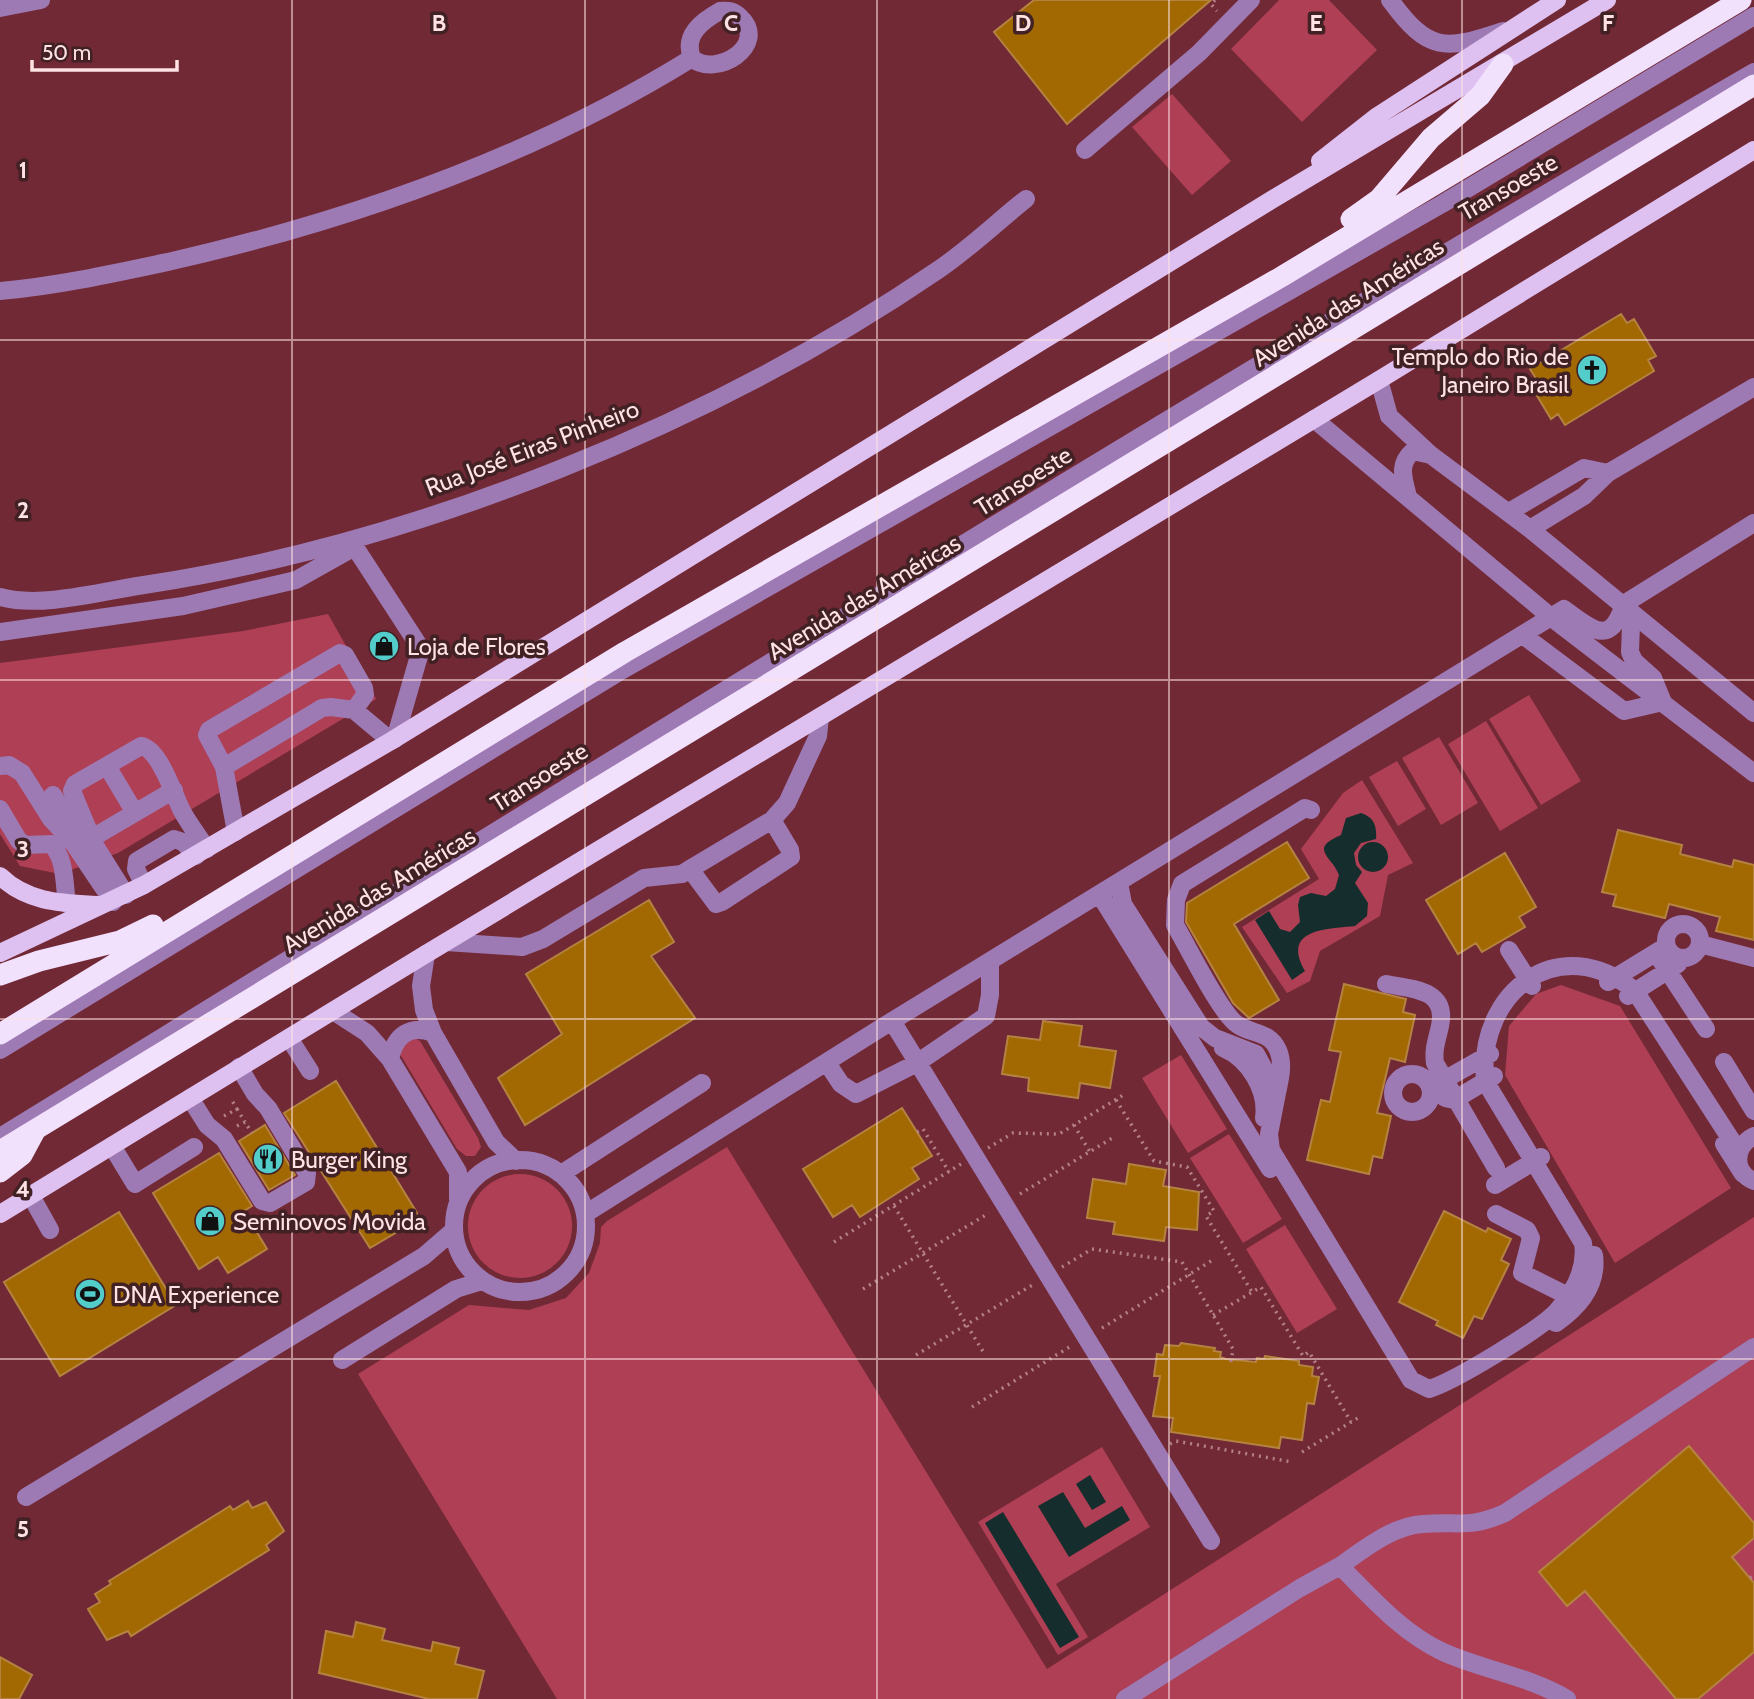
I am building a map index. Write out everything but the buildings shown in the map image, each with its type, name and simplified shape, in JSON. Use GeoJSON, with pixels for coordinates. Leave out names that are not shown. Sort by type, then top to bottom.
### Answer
{"type":"FeatureCollection","features":[{"type":"Feature","properties":{"kind":"highway"},"geometry":{"type":"LineString","coordinates":[[0,1034],[625,652],[1281,277],[1741,0]]}},
{"type":"Feature","properties":{"kind":"highway"},"geometry":{"type":"LineString","coordinates":[[1281,277],[1312,244],[1371,206],[1431,138],[1480,96],[1503,64]]}},
{"type":"Feature","properties":{"kind":"highway","name":"Avenida das Américas"},"geometry":{"type":"LineString","coordinates":[[0,1151],[1754,85]]}},
{"type":"Feature","properties":{"kind":"highway"},"geometry":{"type":"LineString","coordinates":[[0,975],[39,961],[120,941],[190,905],[235,889]]}},
{"type":"Feature","properties":{"kind":"highway"},"geometry":{"type":"LineString","coordinates":[[0,1172],[22,1155],[36,1129]]}},
{"type":"Feature","properties":{"kind":"main road"},"geometry":{"type":"LineString","coordinates":[[1273,199],[1369,122],[1557,0]]}},
{"type":"Feature","properties":{"kind":"main road"},"geometry":{"type":"LineString","coordinates":[[0,953],[144,885],[393,740],[1273,199],[1607,0]]}},
{"type":"Feature","properties":{"kind":"main road"},"geometry":{"type":"LineString","coordinates":[[0,1214],[1379,380],[1754,150]]}},
{"type":"Feature","properties":{"kind":"main road"},"geometry":{"type":"LineString","coordinates":[[0,876],[36,900],[67,904],[114,901]]}},
{"type":"Feature","properties":{"kind":"street"},"geometry":{"type":"LineString","coordinates":[[0,8],[41,0]]}},
{"type":"Feature","properties":{"kind":"street"},"geometry":{"type":"LineString","coordinates":[[1085,150],[1199,53],[1251,0]]}},
{"type":"Feature","properties":{"kind":"street"},"geometry":{"type":"LineString","coordinates":[[1390,0],[1410,26],[1431,41],[1450,44],[1509,29]]}},
{"type":"Feature","properties":{"kind":"street","name":"Transoeste"},"geometry":{"type":"LineString","coordinates":[[0,1050],[620,672],[1442,204],[1754,16]]}},
{"type":"Feature","properties":{"kind":"street"},"geometry":{"type":"LineString","coordinates":[[0,291],[139,268],[256,242],[419,189],[555,130],[658,79],[692,58]]}},
{"type":"Feature","properties":{"kind":"street","name":"Transoeste"},"geometry":{"type":"LineString","coordinates":[[0,1138],[1241,376],[1477,233],[1754,72]]}},
{"type":"Feature","properties":{"kind":"street","name":"Rua José Eiras Pinheiro"},"geometry":{"type":"LineString","coordinates":[[0,597],[47,600],[184,579],[352,545],[621,444],[740,387],[832,336],[940,269],[1026,199]]}},
{"type":"Feature","properties":{"kind":"street"},"geometry":{"type":"LineString","coordinates":[[1379,380],[1390,416],[1431,455],[1509,512],[1754,713]]}},
{"type":"Feature","properties":{"kind":"street"},"geometry":{"type":"LineString","coordinates":[[1530,529],[1584,496],[1608,473],[1754,387]]}},
{"type":"Feature","properties":{"kind":"street"},"geometry":{"type":"LineString","coordinates":[[1314,419],[1552,618],[1754,773]]}},
{"type":"Feature","properties":{"kind":"street"},"geometry":{"type":"LineString","coordinates":[[1408,497],[1401,468],[1405,458],[1413,451],[1431,455]]}},
{"type":"Feature","properties":{"kind":"street"},"geometry":{"type":"LineString","coordinates":[[1509,512],[1584,468],[1608,473]]}},
{"type":"Feature","properties":{"kind":"street"},"geometry":{"type":"LineString","coordinates":[[585,1214],[892,1021],[1524,636],[1564,609],[1594,631],[1611,630],[1618,624],[1624,604],[1754,523]]}},
{"type":"Feature","properties":{"kind":"street"},"geometry":{"type":"LineString","coordinates":[[0,632],[183,606],[296,580],[352,545],[421,649],[393,740],[354,710],[322,708],[225,767]]}},
{"type":"Feature","properties":{"kind":"street"},"geometry":{"type":"LineString","coordinates":[[1624,604],[1631,625],[1630,652],[1634,661],[1653,678],[1663,702]]}},
{"type":"Feature","properties":{"kind":"street"},"geometry":{"type":"LineString","coordinates":[[1524,636],[1624,711],[1663,702]]}},
{"type":"Feature","properties":{"kind":"street"},"geometry":{"type":"LineString","coordinates":[[236,832],[225,767],[207,735],[209,730],[340,653],[345,655],[364,688],[365,695],[354,710]]}},
{"type":"Feature","properties":{"kind":"street"},"geometry":{"type":"LineString","coordinates":[[446,942],[522,947],[543,939],[644,877],[682,874],[772,820],[787,803],[818,736],[820,717]]}},
{"type":"Feature","properties":{"kind":"street"},"geometry":{"type":"LineString","coordinates":[[114,901],[72,791],[75,784],[141,746],[146,747],[174,790],[201,853]]}},
{"type":"Feature","properties":{"kind":"street"},"geometry":{"type":"LineString","coordinates":[[0,766],[9,765],[22,773],[51,819],[74,844],[114,901]]}},
{"type":"Feature","properties":{"kind":"street"},"geometry":{"type":"LineString","coordinates":[[107,766],[135,813]]}},
{"type":"Feature","properties":{"kind":"street"},"geometry":{"type":"LineString","coordinates":[[92,838],[174,790]]}},
{"type":"Feature","properties":{"kind":"street"},"geometry":{"type":"LineString","coordinates":[[53,795],[70,824],[78,832],[92,838]]}},
{"type":"Feature","properties":{"kind":"street"},"geometry":{"type":"LineString","coordinates":[[1311,810],[1305,808],[1182,884],[1174,911],[1175,925],[1237,1025],[1267,1036],[1273,1043],[1281,1065],[1269,1134],[1271,1150],[1411,1380],[1429,1389],[1456,1379],[1556,1312],[1592,1281],[1595,1264],[1593,1244],[1537,1159],[1490,1078],[1488,1055],[1500,1024],[1529,982],[1579,975],[1613,979],[1632,994],[1739,1152],[1739,1167],[1748,1178]]}},
{"type":"Feature","properties":{"kind":"street"},"geometry":{"type":"LineString","coordinates":[[0,809],[19,841],[26,845],[51,844],[55,848],[62,867],[67,904]]}},
{"type":"Feature","properties":{"kind":"street"},"geometry":{"type":"LineString","coordinates":[[690,869],[711,900],[716,904],[722,902],[791,857],[790,850],[772,820]]}},
{"type":"Feature","properties":{"kind":"street"},"geometry":{"type":"LineString","coordinates":[[144,885],[136,869],[137,861],[174,839],[201,853]]}},
{"type":"Feature","properties":{"kind":"street"},"geometry":{"type":"LineString","coordinates":[[1109,890],[1124,904],[1199,1025],[1215,1038],[1256,1054],[1277,1093]]}},
{"type":"Feature","properties":{"kind":"street"},"geometry":{"type":"LineString","coordinates":[[1109,890],[1192,1029],[1200,1038],[1236,1053],[1253,1076],[1265,1099],[1260,1154]]}},
{"type":"Feature","properties":{"kind":"street"},"geometry":{"type":"LineString","coordinates":[[1109,890],[1260,1154],[1402,1385],[1428,1397],[1446,1394],[1559,1321],[1574,1299]]}},
{"type":"Feature","properties":{"kind":"street"},"geometry":{"type":"LineString","coordinates":[[1613,979],[1662,949],[1671,930],[1686,924],[1699,933],[1695,950],[1632,994]]}},
{"type":"Feature","properties":{"kind":"street"},"geometry":{"type":"LineString","coordinates":[[1662,949],[1678,957],[1695,950],[1754,958]]}},
{"type":"Feature","properties":{"kind":"street"},"geometry":{"type":"LineString","coordinates":[[1662,949],[1668,971],[1706,1029]]}},
{"type":"Feature","properties":{"kind":"street"},"geometry":{"type":"LineString","coordinates":[[1509,950],[1529,982]]}},
{"type":"Feature","properties":{"kind":"street"},"geometry":{"type":"LineString","coordinates":[[426,954],[421,986],[424,1010],[433,1032],[496,1142],[516,1161]]}},
{"type":"Feature","properties":{"kind":"street"},"geometry":{"type":"LineString","coordinates":[[827,1063],[841,1084],[850,1093],[856,1094],[917,1063],[986,1016],[990,995],[990,961]]}},
{"type":"Feature","properties":{"kind":"street"},"geometry":{"type":"LineString","coordinates":[[1385,984],[1431,993],[1438,1002],[1441,1017],[1433,1049],[1435,1088]]}},
{"type":"Feature","properties":{"kind":"street"},"geometry":{"type":"LineString","coordinates":[[1632,994],[1748,1178]]}},
{"type":"Feature","properties":{"kind":"street"},"geometry":{"type":"LineString","coordinates":[[1199,1025],[1226,1010]]}},
{"type":"Feature","properties":{"kind":"street"},"geometry":{"type":"LineString","coordinates":[[333,1011],[367,1033],[390,1059],[458,1172],[458,1203],[454,1230],[458,1252],[470,1270],[482,1280],[506,1292],[528,1292],[548,1286],[566,1274],[579,1256],[586,1236],[585,1214],[580,1199],[561,1174],[547,1166],[516,1161],[497,1164],[467,1186],[458,1203]]}},
{"type":"Feature","properties":{"kind":"street"},"geometry":{"type":"LineString","coordinates":[[892,1021],[1211,1541]]}},
{"type":"Feature","properties":{"kind":"street"},"geometry":{"type":"LineString","coordinates":[[390,1059],[394,1042],[407,1031],[420,1028],[433,1032]]}},
{"type":"Feature","properties":{"kind":"street"},"geometry":{"type":"LineString","coordinates":[[289,1038],[310,1071]]}},
{"type":"Feature","properties":{"kind":"street"},"geometry":{"type":"LineString","coordinates":[[1435,1088],[1488,1055]]}},
{"type":"Feature","properties":{"kind":"street"},"geometry":{"type":"LineString","coordinates":[[1724,1062],[1754,1111]]}},
{"type":"Feature","properties":{"kind":"street"},"geometry":{"type":"LineString","coordinates":[[190,1098],[207,1125],[224,1139],[262,1201],[270,1203],[306,1182],[307,1173],[268,1108],[255,1094],[239,1068]]}},
{"type":"Feature","properties":{"kind":"street"},"geometry":{"type":"LineString","coordinates":[[1454,1100],[1490,1078]]}},
{"type":"Feature","properties":{"kind":"street"},"geometry":{"type":"LineString","coordinates":[[561,1174],[702,1083]]}},
{"type":"Feature","properties":{"kind":"street"},"geometry":{"type":"LineString","coordinates":[[1435,1088],[1454,1100],[1495,1177],[1537,1159]]}},
{"type":"Feature","properties":{"kind":"street"},"geometry":{"type":"LineString","coordinates":[[1739,1152],[1754,1136]]}},
{"type":"Feature","properties":{"kind":"street"},"geometry":{"type":"LineString","coordinates":[[112,1146],[135,1184],[194,1147]]}},
{"type":"Feature","properties":{"kind":"street"},"geometry":{"type":"LineString","coordinates":[[31,1196],[51,1230]]}},
{"type":"Feature","properties":{"kind":"street"},"geometry":{"type":"LineString","coordinates":[[1496,1214],[1527,1230],[1531,1238],[1522,1273],[1574,1299]]}},
{"type":"Feature","properties":{"kind":"street"},"geometry":{"type":"LineString","coordinates":[[26,1497],[424,1256],[454,1230]]}},
{"type":"Feature","properties":{"kind":"street"},"geometry":{"type":"LineString","coordinates":[[342,1360],[456,1289],[482,1280]]}},
{"type":"Feature","properties":{"kind":"street"},"geometry":{"type":"LineString","coordinates":[[1125,1699],[1392,1532],[1421,1524],[1480,1524],[1504,1513],[1754,1347]]}},
{"type":"Feature","properties":{"kind":"street"},"geometry":{"type":"LineString","coordinates":[[1340,1566],[1396,1621],[1440,1651],[1490,1670],[1547,1686],[1567,1699]]}},
{"type":"Feature","properties":{"kind":"path"},"geometry":{"type":"LineString","coordinates":[[231,1099],[252,1133]]}},
{"type":"Feature","properties":{"kind":"path"},"geometry":{"type":"LineString","coordinates":[[1116,1100],[1154,1161],[1188,1167],[1214,1211],[1206,1216],[1252,1292]]}},
{"type":"Feature","properties":{"kind":"path"},"geometry":{"type":"LineString","coordinates":[[224,1125],[220,1119],[237,1109]]}},
{"type":"Feature","properties":{"kind":"path"},"geometry":{"type":"LineString","coordinates":[[228,1131],[245,1122]]}},
{"type":"Feature","properties":{"kind":"path"},"geometry":{"type":"LineString","coordinates":[[1074,1125],[1090,1152]]}},
{"type":"Feature","properties":{"kind":"path"},"geometry":{"type":"LineString","coordinates":[[917,1132],[923,1129],[949,1172]]}},
{"type":"Feature","properties":{"kind":"path"},"geometry":{"type":"LineString","coordinates":[[894,1206],[985,1353]]}},
{"type":"Feature","properties":{"kind":"path"},"geometry":{"type":"LineString","coordinates":[[916,1355],[1092,1249],[1182,1262],[1233,1349],[1230,1367]]}},
{"type":"Feature","properties":{"kind":"path"},"geometry":{"type":"LineString","coordinates":[[1213,1315],[1261,1287],[1303,1356],[1309,1352],[1351,1422]]}},
{"type":"Feature","properties":{"kind":"path"},"geometry":{"type":"LineString","coordinates":[[1301,1452],[1361,1416]]}},
{"type":"Feature","properties":{"kind":"path"},"geometry":{"type":"LineString","coordinates":[[1156,1452],[1176,1441],[1292,1462]]}},
{"type":"Feature","properties":{"kind":"shaded area"},"geometry":{"type":"Polygon","coordinates":[[[1279,0],[1329,0],[1377,50],[1302,122],[1231,49],[1279,0]]]}},
{"type":"Feature","properties":{"kind":"shaded area"},"geometry":{"type":"Polygon","coordinates":[[[1172,94],[1231,161],[1192,195],[1132,127],[1172,94]]]}},
{"type":"Feature","properties":{"kind":"shaded area"},"geometry":{"type":"Polygon","coordinates":[[[328,614],[376,699],[118,853],[60,874],[20,866],[0,834],[0,663],[243,631],[328,614]]]}},
{"type":"Feature","properties":{"kind":"shaded area"},"geometry":{"type":"Polygon","coordinates":[[[1529,695],[1581,781],[1541,805],[1489,719],[1529,695]]]}},
{"type":"Feature","properties":{"kind":"shaded area"},"geometry":{"type":"Polygon","coordinates":[[[1486,721],[1538,808],[1500,831],[1448,744],[1486,721]]]}},
{"type":"Feature","properties":{"kind":"shaded area"},"geometry":{"type":"Polygon","coordinates":[[[1439,737],[1478,803],[1441,825],[1402,758],[1439,737]]]}},
{"type":"Feature","properties":{"kind":"shaded area"},"geometry":{"type":"Polygon","coordinates":[[[1397,761],[1426,809],[1398,826],[1369,777],[1397,761]]]}},
{"type":"Feature","properties":{"kind":"shaded area"},"geometry":{"type":"Polygon","coordinates":[[[1362,780],[1413,863],[1388,875],[1380,916],[1320,951],[1310,981],[1287,993],[1242,927],[1319,879],[1301,849],[1343,793],[1362,780]]]}},
{"type":"Feature","properties":{"kind":"shaded area"},"geometry":{"type":"Polygon","coordinates":[[[1561,985],[1620,1006],[1731,1188],[1615,1263],[1505,1075],[1509,1026],[1536,994],[1561,985]]]}},
{"type":"Feature","properties":{"kind":"shaded area"},"geometry":{"type":"Polygon","coordinates":[[[412,1037],[420,1041],[478,1138],[481,1147],[475,1156],[466,1156],[457,1149],[400,1054],[405,1038],[412,1037]]]}},
{"type":"Feature","properties":{"kind":"shaded area"},"geometry":{"type":"Polygon","coordinates":[[[1181,1055],[1227,1129],[1188,1153],[1142,1078],[1181,1055]]]}},
{"type":"Feature","properties":{"kind":"shaded area"},"geometry":{"type":"Polygon","coordinates":[[[1229,1134],[1282,1219],[1243,1243],[1190,1158],[1229,1134]]]}},
{"type":"Feature","properties":{"kind":"shaded area"},"geometry":{"type":"Polygon","coordinates":[[[727,1147],[1047,1669],[1754,1217],[1754,1699],[557,1699],[358,1374],[469,1305],[529,1310],[566,1298],[589,1273],[600,1243],[601,1227],[607,1221],[727,1147]]]}},
{"type":"Feature","properties":{"kind":"shaded area"},"geometry":{"type":"Polygon","coordinates":[[[520,1174],[540,1178],[557,1189],[568,1206],[572,1226],[568,1246],[557,1263],[540,1274],[520,1278],[500,1274],[483,1263],[472,1246],[468,1226],[472,1206],[483,1189],[500,1178],[520,1174]]]}},
{"type":"Feature","properties":{"kind":"shaded area"},"geometry":{"type":"Polygon","coordinates":[[[1285,1225],[1337,1309],[1297,1333],[1246,1249],[1285,1225]]]}},
{"type":"Feature","properties":{"kind":"shaded area"},"geometry":{"type":"Polygon","coordinates":[[[1102,1447],[1150,1527],[1056,1584],[1088,1637],[1058,1655],[978,1522],[1102,1447]]]}},
{"type":"Feature","properties":{"kind":"water"},"geometry":{"type":"Polygon","coordinates":[[[1361,813],[1372,820],[1376,834],[1376,839],[1361,843],[1354,853],[1356,865],[1362,872],[1355,883],[1368,903],[1367,916],[1355,926],[1321,930],[1303,939],[1299,946],[1299,957],[1305,971],[1292,980],[1255,920],[1269,911],[1280,929],[1290,932],[1300,922],[1300,897],[1311,893],[1326,896],[1335,889],[1339,875],[1324,849],[1326,844],[1341,835],[1346,818],[1361,813]]]}},
{"type":"Feature","properties":{"kind":"water"},"geometry":{"type":"Polygon","coordinates":[[[1373,842],[1384,846],[1388,857],[1384,868],[1373,872],[1362,868],[1358,857],[1362,846],[1373,842]]]}},
{"type":"Feature","properties":{"kind":"water"},"geometry":{"type":"Polygon","coordinates":[[[1090,1475],[1106,1502],[1092,1510],[1076,1484],[1090,1475]]]}},
{"type":"Feature","properties":{"kind":"water"},"geometry":{"type":"Polygon","coordinates":[[[1063,1492],[1085,1528],[1122,1506],[1130,1520],[1069,1557],[1038,1506],[1063,1492]]]}},
{"type":"Feature","properties":{"kind":"water"},"geometry":{"type":"Polygon","coordinates":[[[1003,1512],[1079,1637],[1060,1648],[985,1523],[1003,1512]]]}},
{"type":"Feature","properties":{"kind":"place","name":"Templo do Rio de Janeiro Brasil"},"geometry":{"type":"Point","coordinates":[1592,370]}},
{"type":"Feature","properties":{"kind":"place","name":"Loja de Flores"},"geometry":{"type":"Point","coordinates":[384,646]}},
{"type":"Feature","properties":{"kind":"place","name":"Burger King"},"geometry":{"type":"Point","coordinates":[268,1159]}},
{"type":"Feature","properties":{"kind":"place","name":"Seminovos Movida"},"geometry":{"type":"Point","coordinates":[210,1221]}},
{"type":"Feature","properties":{"kind":"place","name":"DNA Experience"},"geometry":{"type":"Point","coordinates":[90,1294]}}]}
